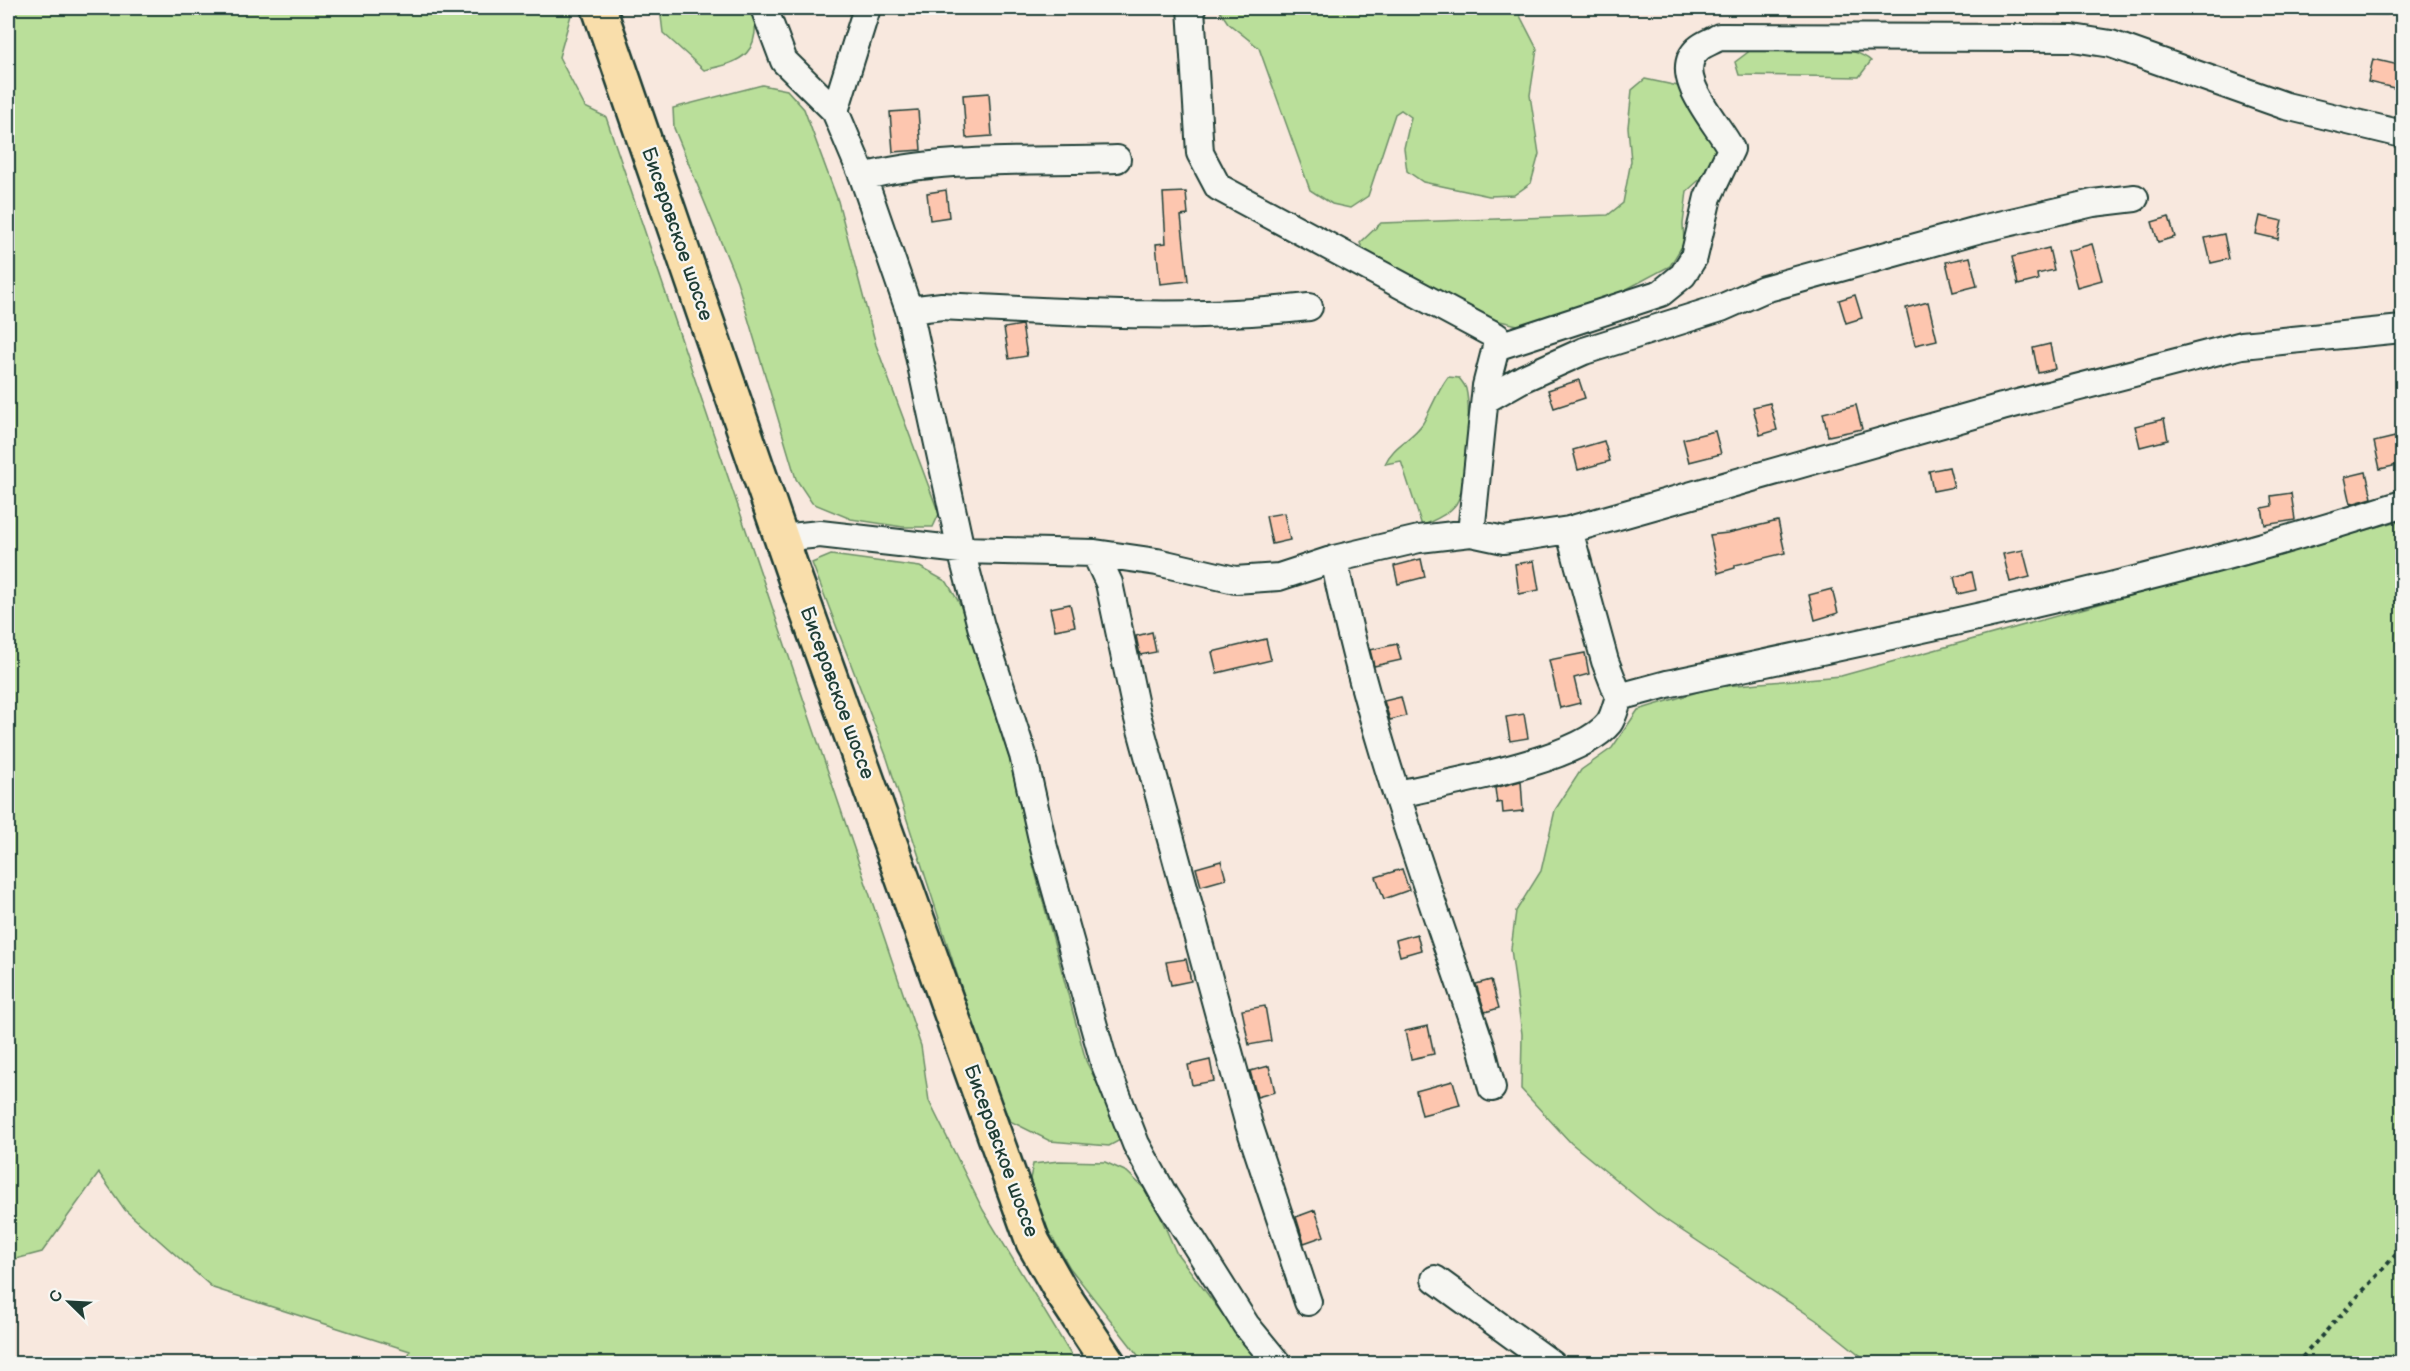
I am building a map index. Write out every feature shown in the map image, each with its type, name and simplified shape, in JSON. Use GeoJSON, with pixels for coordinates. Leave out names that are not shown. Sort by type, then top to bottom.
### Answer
{"type":"FeatureCollection","features":[{"type":"Feature","properties":{"kind":"main road","name":"Бисеровское шоссе"},"geometry":{"type":"LineString","coordinates":[[599,8],[782,538],[1034,1242],[1062,1293],[1109,1364]]}},
{"type":"Feature","properties":{"kind":"street"},"geometry":{"type":"LineString","coordinates":[[764,8],[784,61],[834,111],[863,177],[909,310],[981,626],[1023,755],[1044,848],[1104,1062],[1132,1134],[1200,1253],[1246,1325],[1278,1364]]}},
{"type":"Feature","properties":{"kind":"street"},"geometry":{"type":"LineString","coordinates":[[834,111],[867,8]]}},
{"type":"Feature","properties":{"kind":"street"},"geometry":{"type":"LineString","coordinates":[[1191,8],[1200,153],[1218,187],[1496,336],[1496,347],[1485,400],[1471,533]]}},
{"type":"Feature","properties":{"kind":"street"},"geometry":{"type":"LineString","coordinates":[[1496,347],[1661,293],[1683,275],[1700,240],[1708,197],[1731,149],[1721,130],[1691,89],[1688,67],[1698,49],[1719,38],[2073,38],[2111,44],[2286,106],[2403,134]]}},
{"type":"Feature","properties":{"kind":"street"},"geometry":{"type":"LineString","coordinates":[[863,177],[893,169],[953,164],[1117,159]]}},
{"type":"Feature","properties":{"kind":"street"},"geometry":{"type":"LineString","coordinates":[[1485,400],[1524,378],[1584,351],[1721,308],[1764,289],[1981,229],[2093,203],[2135,198]]}},
{"type":"Feature","properties":{"kind":"street"},"geometry":{"type":"LineString","coordinates":[[909,310],[942,306],[1157,316],[1244,314],[1309,307]]}},
{"type":"Feature","properties":{"kind":"street"},"geometry":{"type":"LineString","coordinates":[[782,538],[820,534],[962,550],[1095,553],[1157,562],[1234,580],[1280,577],[1334,559],[1419,539],[1471,533],[1504,540],[1569,530],[2002,407],[2242,345],[2403,329]]}},
{"type":"Feature","properties":{"kind":"street"},"geometry":{"type":"LineString","coordinates":[[1619,697],[1667,684],[2019,608],[2306,535],[2403,504]]}},
{"type":"Feature","properties":{"kind":"street"},"geometry":{"type":"LineString","coordinates":[[1398,794],[1537,762],[1588,739],[1609,723],[1619,697],[1605,661],[1569,530]]}},
{"type":"Feature","properties":{"kind":"street"},"geometry":{"type":"LineString","coordinates":[[1095,553],[1109,583],[1137,715],[1249,1125],[1308,1302]]}},
{"type":"Feature","properties":{"kind":"street"},"geometry":{"type":"LineString","coordinates":[[1334,559],[1343,604],[1373,716],[1482,1049],[1492,1088]]}},
{"type":"Feature","properties":{"kind":"street"},"geometry":{"type":"LineString","coordinates":[[1434,1279],[1552,1364]]}},
{"type":"Feature","properties":{"kind":"path"},"geometry":{"type":"LineString","coordinates":[[2296,1364],[2403,1248]]}},
{"type":"Feature","properties":{"kind":"green space"},"geometry":{"type":"Polygon","coordinates":[[[8,8],[569,8],[571,15],[559,57],[585,107],[606,117],[921,1046],[929,1101],[983,1210],[1076,1363],[406,1363],[410,1351],[213,1288],[125,1210],[99,1173],[42,1252],[8,1261],[8,8]]]}},
{"type":"Feature","properties":{"kind":"green space"},"geometry":{"type":"Polygon","coordinates":[[[660,8],[754,8],[756,23],[752,45],[739,59],[704,70],[663,33],[660,8]]]}},
{"type":"Feature","properties":{"kind":"green space"},"geometry":{"type":"Polygon","coordinates":[[[1218,8],[1516,8],[1537,49],[1530,95],[1539,154],[1531,183],[1514,195],[1489,196],[1423,182],[1407,171],[1404,148],[1411,117],[1401,110],[1395,114],[1368,196],[1350,208],[1332,204],[1310,190],[1259,48],[1228,23],[1218,8]]]}},
{"type":"Feature","properties":{"kind":"green space"},"geometry":{"type":"Polygon","coordinates":[[[1755,47],[1833,48],[1848,50],[1871,61],[1859,77],[1739,75],[1735,62],[1755,47]]]}},
{"type":"Feature","properties":{"kind":"green space"},"geometry":{"type":"Polygon","coordinates":[[[1645,79],[1678,86],[1702,111],[1721,140],[1718,163],[1687,191],[1683,224],[1684,243],[1670,266],[1623,291],[1522,326],[1491,319],[1365,254],[1360,243],[1381,223],[1608,215],[1623,203],[1631,161],[1628,127],[1632,90],[1645,79]]]}},
{"type":"Feature","properties":{"kind":"green space"},"geometry":{"type":"Polygon","coordinates":[[[762,85],[787,90],[804,109],[838,201],[876,345],[939,514],[933,527],[903,527],[851,519],[812,503],[796,479],[737,281],[674,128],[673,108],[762,85]]]}},
{"type":"Feature","properties":{"kind":"green space"},"geometry":{"type":"Polygon","coordinates":[[[1448,377],[1459,378],[1466,388],[1467,448],[1463,482],[1460,495],[1453,508],[1422,526],[1401,461],[1385,464],[1388,457],[1419,429],[1448,377]]]}},
{"type":"Feature","properties":{"kind":"green space"},"geometry":{"type":"Polygon","coordinates":[[[2402,520],[2402,1363],[1870,1363],[1816,1320],[1660,1216],[1571,1143],[1521,1089],[1522,1034],[1511,949],[1516,911],[1541,871],[1555,810],[1581,770],[1612,748],[1638,710],[1714,687],[1841,676],[2402,520]]]}},
{"type":"Feature","properties":{"kind":"green space"},"geometry":{"type":"Polygon","coordinates":[[[831,555],[920,567],[947,582],[960,604],[1022,798],[1033,864],[1086,1061],[1124,1138],[1109,1146],[1050,1141],[1010,1121],[989,1073],[887,758],[812,563],[831,555]]]}},
{"type":"Feature","properties":{"kind":"green space"},"geometry":{"type":"Polygon","coordinates":[[[1059,1161],[1105,1162],[1127,1172],[1151,1195],[1176,1252],[1253,1355],[1250,1363],[1144,1363],[1070,1268],[1032,1202],[1029,1184],[1033,1164],[1059,1161]]]}},
{"type":"Feature","properties":{"kind":"water"},"geometry":{"type":"Polygon","coordinates":[[[2172,8],[2402,8],[2402,11],[2386,15],[2172,8]]]}},
{"type":"Feature","properties":{"kind":"building"},"geometry":{"type":"Polygon","coordinates":[[[2373,59],[2403,66],[2403,90],[2368,82],[2373,59]]]}},
{"type":"Feature","properties":{"kind":"building"},"geometry":{"type":"Polygon","coordinates":[[[989,93],[992,136],[966,138],[963,95],[989,93]]]}},
{"type":"Feature","properties":{"kind":"building"},"geometry":{"type":"Polygon","coordinates":[[[918,110],[921,150],[893,152],[890,112],[918,110]]]}},
{"type":"Feature","properties":{"kind":"building"},"geometry":{"type":"Polygon","coordinates":[[[946,190],[949,217],[930,220],[927,193],[946,190]]]}},
{"type":"Feature","properties":{"kind":"building"},"geometry":{"type":"Polygon","coordinates":[[[1186,192],[1188,215],[1181,216],[1188,281],[1160,284],[1156,244],[1166,243],[1163,193],[1186,192]]]}},
{"type":"Feature","properties":{"kind":"building"},"geometry":{"type":"Polygon","coordinates":[[[2260,216],[2282,221],[2278,239],[2256,234],[2260,216]]]}},
{"type":"Feature","properties":{"kind":"building"},"geometry":{"type":"Polygon","coordinates":[[[2169,217],[2175,237],[2158,242],[2152,222],[2169,217]]]}},
{"type":"Feature","properties":{"kind":"building"},"geometry":{"type":"Polygon","coordinates":[[[2224,234],[2229,259],[2211,263],[2205,238],[2224,234]]]}},
{"type":"Feature","properties":{"kind":"building"},"geometry":{"type":"Polygon","coordinates":[[[2092,244],[2102,280],[2077,287],[2067,251],[2092,244]]]}},
{"type":"Feature","properties":{"kind":"building"},"geometry":{"type":"Polygon","coordinates":[[[2049,248],[2054,270],[2037,274],[2038,280],[2018,285],[2012,257],[2049,248]]]}},
{"type":"Feature","properties":{"kind":"building"},"geometry":{"type":"Polygon","coordinates":[[[1970,257],[1977,286],[1953,292],[1946,262],[1970,257]]]}},
{"type":"Feature","properties":{"kind":"building"},"geometry":{"type":"Polygon","coordinates":[[[1855,295],[1862,318],[1846,323],[1839,300],[1855,295]]]}},
{"type":"Feature","properties":{"kind":"building"},"geometry":{"type":"Polygon","coordinates":[[[1928,302],[1937,340],[1915,345],[1906,308],[1928,302]]]}},
{"type":"Feature","properties":{"kind":"building"},"geometry":{"type":"Polygon","coordinates":[[[1022,325],[1027,356],[1009,359],[1004,328],[1022,325]]]}},
{"type":"Feature","properties":{"kind":"building"},"geometry":{"type":"Polygon","coordinates":[[[2050,344],[2055,369],[2038,373],[2033,348],[2050,344]]]}},
{"type":"Feature","properties":{"kind":"building"},"geometry":{"type":"Polygon","coordinates":[[[1579,380],[1585,398],[1554,408],[1548,390],[1579,380]]]}},
{"type":"Feature","properties":{"kind":"building"},"geometry":{"type":"Polygon","coordinates":[[[1770,403],[1777,430],[1760,435],[1753,407],[1770,403]]]}},
{"type":"Feature","properties":{"kind":"building"},"geometry":{"type":"Polygon","coordinates":[[[1856,405],[1862,429],[1828,436],[1823,413],[1856,405]]]}},
{"type":"Feature","properties":{"kind":"building"},"geometry":{"type":"Polygon","coordinates":[[[2164,419],[2168,440],[2140,447],[2135,426],[2164,419]]]}},
{"type":"Feature","properties":{"kind":"building"},"geometry":{"type":"Polygon","coordinates":[[[1715,431],[1721,454],[1689,462],[1683,439],[1715,431]]]}},
{"type":"Feature","properties":{"kind":"building"},"geometry":{"type":"Polygon","coordinates":[[[2395,437],[2402,464],[2380,469],[2374,442],[2395,437]]]}},
{"type":"Feature","properties":{"kind":"building"},"geometry":{"type":"Polygon","coordinates":[[[1604,441],[1610,461],[1578,470],[1573,450],[1604,441]]]}},
{"type":"Feature","properties":{"kind":"building"},"geometry":{"type":"Polygon","coordinates":[[[1949,467],[1954,487],[1933,491],[1929,471],[1949,467]]]}},
{"type":"Feature","properties":{"kind":"building"},"geometry":{"type":"Polygon","coordinates":[[[2366,472],[2372,498],[2351,504],[2345,477],[2366,472]]]}},
{"type":"Feature","properties":{"kind":"building"},"geometry":{"type":"Polygon","coordinates":[[[2291,493],[2295,520],[2265,525],[2262,508],[2272,506],[2271,496],[2291,493]]]}},
{"type":"Feature","properties":{"kind":"building"},"geometry":{"type":"Polygon","coordinates":[[[1284,513],[1290,540],[1272,544],[1266,516],[1284,513]]]}},
{"type":"Feature","properties":{"kind":"building"},"geometry":{"type":"Polygon","coordinates":[[[1778,521],[1785,553],[1735,565],[1735,568],[1718,573],[1710,535],[1778,521]]]}},
{"type":"Feature","properties":{"kind":"building"},"geometry":{"type":"Polygon","coordinates":[[[2023,550],[2030,577],[2010,582],[2003,554],[2023,550]]]}},
{"type":"Feature","properties":{"kind":"building"},"geometry":{"type":"Polygon","coordinates":[[[1421,559],[1425,577],[1398,584],[1394,566],[1421,559]]]}},
{"type":"Feature","properties":{"kind":"building"},"geometry":{"type":"Polygon","coordinates":[[[1534,561],[1539,590],[1519,594],[1515,564],[1534,561]]]}},
{"type":"Feature","properties":{"kind":"building"},"geometry":{"type":"Polygon","coordinates":[[[1972,572],[1976,590],[1958,594],[1954,577],[1972,572]]]}},
{"type":"Feature","properties":{"kind":"building"},"geometry":{"type":"Polygon","coordinates":[[[1832,589],[1838,613],[1815,620],[1809,595],[1832,589]]]}},
{"type":"Feature","properties":{"kind":"building"},"geometry":{"type":"Polygon","coordinates":[[[1070,604],[1075,626],[1055,630],[1050,608],[1070,604]]]}},
{"type":"Feature","properties":{"kind":"building"},"geometry":{"type":"Polygon","coordinates":[[[1152,632],[1156,652],[1140,655],[1136,636],[1152,632]]]}},
{"type":"Feature","properties":{"kind":"building"},"geometry":{"type":"Polygon","coordinates":[[[1266,639],[1271,660],[1217,673],[1212,652],[1266,639]]]}},
{"type":"Feature","properties":{"kind":"building"},"geometry":{"type":"Polygon","coordinates":[[[1397,644],[1401,660],[1374,666],[1370,650],[1397,644]]]}},
{"type":"Feature","properties":{"kind":"building"},"geometry":{"type":"Polygon","coordinates":[[[1585,653],[1589,674],[1574,678],[1580,703],[1560,708],[1549,660],[1585,653]]]}},
{"type":"Feature","properties":{"kind":"building"},"geometry":{"type":"Polygon","coordinates":[[[1401,697],[1406,716],[1390,720],[1384,701],[1401,697]]]}},
{"type":"Feature","properties":{"kind":"building"},"geometry":{"type":"Polygon","coordinates":[[[1524,714],[1528,738],[1510,741],[1506,717],[1524,714]]]}},
{"type":"Feature","properties":{"kind":"building"},"geometry":{"type":"Polygon","coordinates":[[[1521,781],[1523,811],[1503,813],[1502,802],[1497,803],[1495,788],[1521,781]]]}},
{"type":"Feature","properties":{"kind":"building"},"geometry":{"type":"Polygon","coordinates":[[[1221,861],[1226,879],[1201,886],[1196,868],[1221,861]]]}},
{"type":"Feature","properties":{"kind":"building"},"geometry":{"type":"Polygon","coordinates":[[[1402,869],[1409,890],[1384,899],[1376,877],[1402,869]]]}},
{"type":"Feature","properties":{"kind":"building"},"geometry":{"type":"Polygon","coordinates":[[[1417,934],[1421,950],[1400,956],[1396,940],[1417,934]]]}},
{"type":"Feature","properties":{"kind":"building"},"geometry":{"type":"Polygon","coordinates":[[[1186,959],[1191,981],[1171,985],[1166,962],[1186,959]]]}},
{"type":"Feature","properties":{"kind":"building"},"geometry":{"type":"Polygon","coordinates":[[[1491,980],[1499,1008],[1485,1012],[1476,984],[1491,980]]]}},
{"type":"Feature","properties":{"kind":"building"},"geometry":{"type":"Polygon","coordinates":[[[1265,1006],[1271,1041],[1249,1045],[1242,1010],[1265,1006]]]}},
{"type":"Feature","properties":{"kind":"building"},"geometry":{"type":"Polygon","coordinates":[[[1428,1026],[1434,1054],[1411,1059],[1405,1031],[1428,1026]]]}},
{"type":"Feature","properties":{"kind":"building"},"geometry":{"type":"Polygon","coordinates":[[[1210,1060],[1214,1081],[1192,1085],[1188,1065],[1210,1060]]]}},
{"type":"Feature","properties":{"kind":"building"},"geometry":{"type":"Polygon","coordinates":[[[1269,1066],[1275,1092],[1257,1097],[1250,1071],[1269,1066]]]}},
{"type":"Feature","properties":{"kind":"building"},"geometry":{"type":"Polygon","coordinates":[[[1453,1081],[1460,1105],[1422,1115],[1416,1091],[1453,1081]]]}},
{"type":"Feature","properties":{"kind":"building"},"geometry":{"type":"Polygon","coordinates":[[[1315,1210],[1324,1236],[1304,1243],[1296,1217],[1315,1210]]]}}]}
